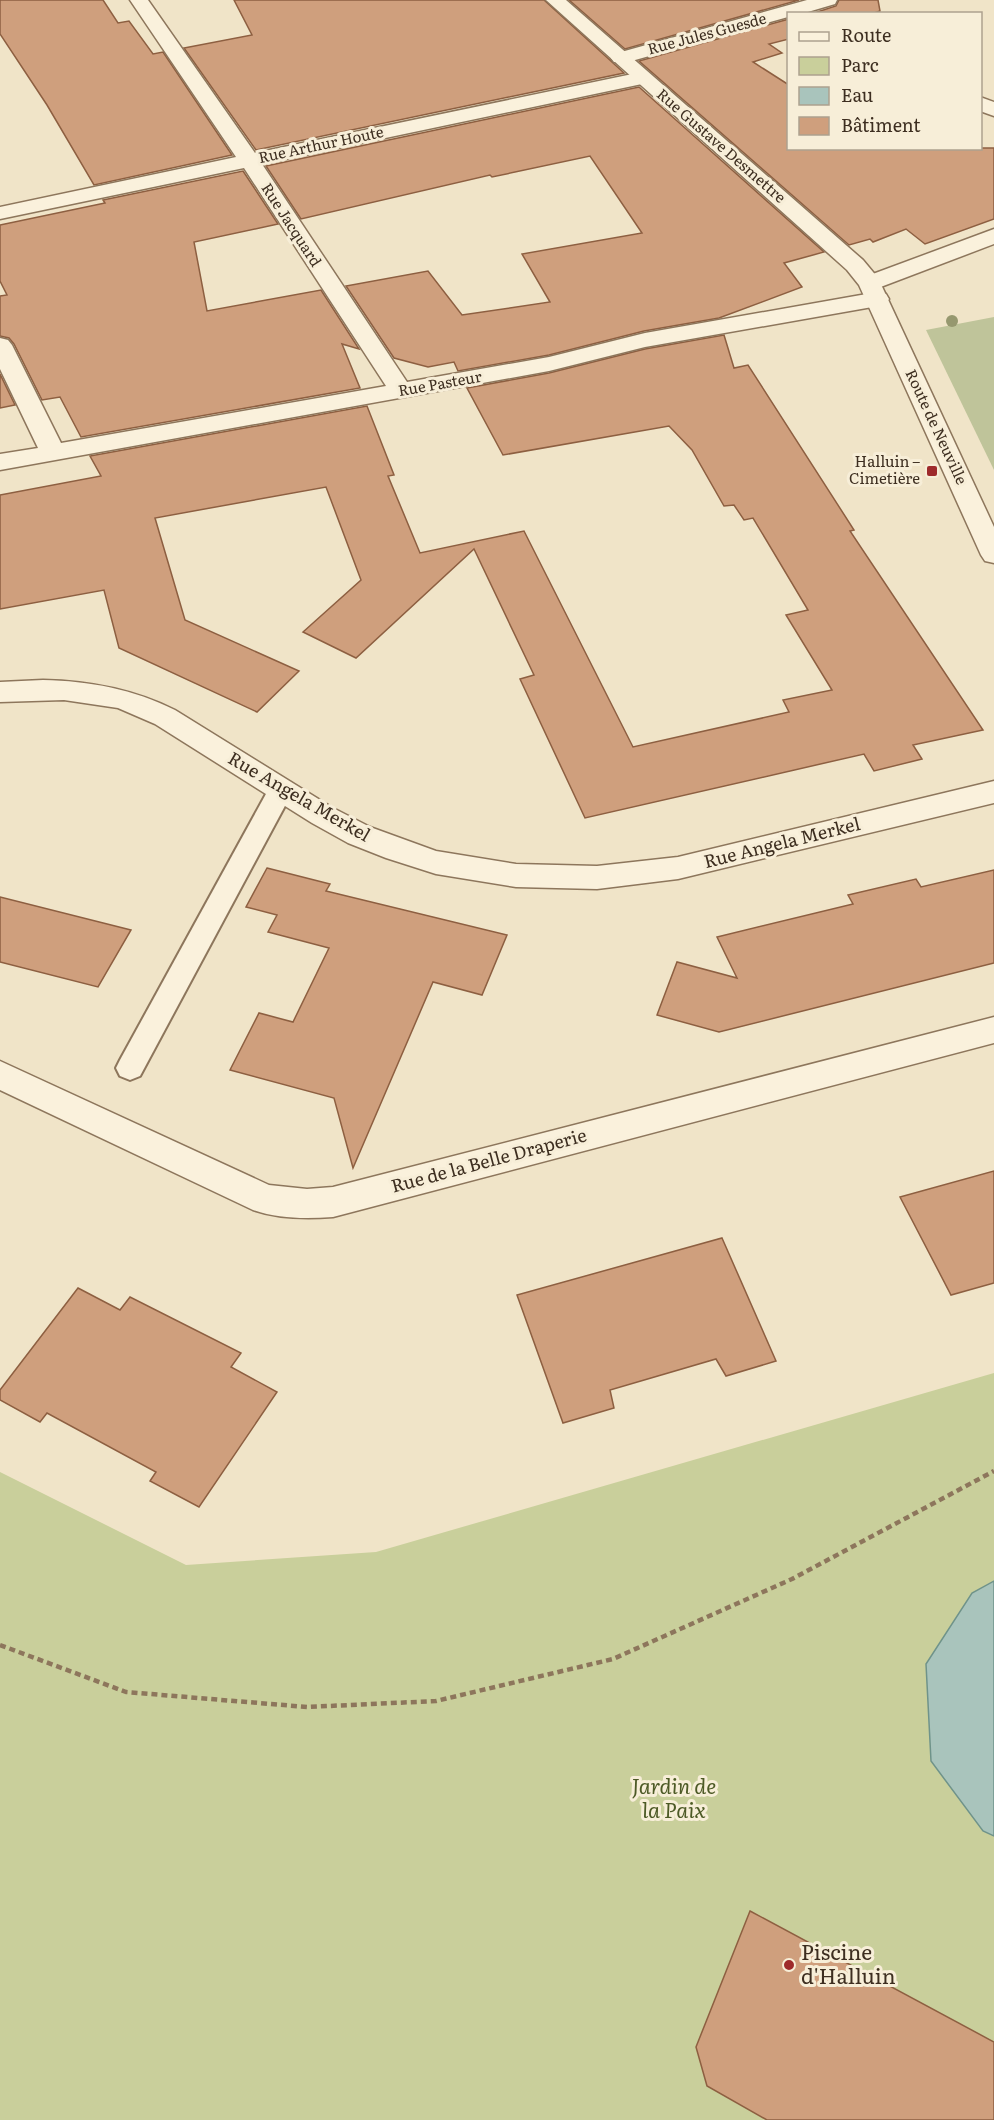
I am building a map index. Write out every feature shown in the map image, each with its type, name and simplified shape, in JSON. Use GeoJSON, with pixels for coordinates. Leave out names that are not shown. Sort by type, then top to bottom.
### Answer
{"type":"FeatureCollection","features":[{"type":"Feature","properties":{"kind":"street","name":"Rue Jacquard"},"geometry":{"type":"LineString","coordinates":[[139,0],[249,160],[401,391]]}},
{"type":"Feature","properties":{"kind":"street","name":"Rue Gustave Desmettre"},"geometry":{"type":"LineString","coordinates":[[555,0],[855,264],[874,291]]}},
{"type":"Feature","properties":{"kind":"street","name":"Rue Jules Guesde"},"geometry":{"type":"LineString","coordinates":[[813,10],[828,0]]}},
{"type":"Feature","properties":{"kind":"street","name":"Rue Jules Guesde"},"geometry":{"type":"LineString","coordinates":[[621,57],[787,16]]}},
{"type":"Feature","properties":{"kind":"street","name":"Rue Arthur Houte"},"geometry":{"type":"LineString","coordinates":[[0,213],[642,78]]}},
{"type":"Feature","properties":{"kind":"street","name":"Rue Pasteur"},"geometry":{"type":"LineString","coordinates":[[0,462],[549,364],[645,340],[874,291],[994,236]]}},
{"type":"Feature","properties":{"kind":"street","name":"Route de Neuville"},"geometry":{"type":"LineString","coordinates":[[874,291],[994,555]]}},
{"type":"Feature","properties":{"kind":"street"},"geometry":{"type":"LineString","coordinates":[[0,345],[53,452]]}},
{"type":"Feature","properties":{"kind":"street","name":"Rue Angela Merkel"},"geometry":{"type":"LineString","coordinates":[[0,692],[32,689],[74,690],[132,701],[165,717],[339,825],[379,843],[476,872],[546,879],[616,876],[678,868],[994,792]]}},
{"type":"Feature","properties":{"kind":"street","name":"Rue de la Belle Draperie"},"geometry":{"type":"LineString","coordinates":[[0,1075],[265,1200],[307,1204],[333,1202],[994,1030]]}},
{"type":"Feature","properties":{"kind":"lane"},"geometry":{"type":"LineString","coordinates":[[130,1068],[281,789]]}},
{"type":"Feature","properties":{"kind":"path"},"geometry":{"type":"LineString","coordinates":[[0,1645],[126,1692],[307,1707],[436,1701],[613,1659],[792,1579],[994,1471]]}},
{"type":"Feature","properties":{"kind":"green space"},"geometry":{"type":"Polygon","coordinates":[[[994,317],[994,470],[926,330],[994,317]]]}},
{"type":"Feature","properties":{"kind":"green space","name":"Jardin de la Paix"},"geometry":{"type":"Polygon","coordinates":[[[994,1373],[994,2120],[0,2120],[0,1472],[186,1565],[376,1552],[994,1373]]]}},
{"type":"Feature","properties":{"kind":"water"},"geometry":{"type":"Polygon","coordinates":[[[994,1581],[994,1836],[983,1831],[931,1761],[926,1664],[972,1593],[994,1581]]]}},
{"type":"Feature","properties":{"kind":"building"},"geometry":{"type":"Polygon","coordinates":[[[0,0],[103,0],[118,23],[129,21],[153,54],[163,52],[232,155],[94,185],[47,105],[0,34],[0,0]]]}},
{"type":"Feature","properties":{"kind":"building"},"geometry":{"type":"Polygon","coordinates":[[[234,0],[544,0],[624,73],[256,150],[184,48],[252,35],[234,0]]]}},
{"type":"Feature","properties":{"kind":"building"},"geometry":{"type":"Polygon","coordinates":[[[569,0],[799,0],[625,49],[569,0]]]}},
{"type":"Feature","properties":{"kind":"building"},"geometry":{"type":"Polygon","coordinates":[[[839,0],[878,0],[880,11],[817,12],[836,6],[839,0]]]}},
{"type":"Feature","properties":{"kind":"building"},"geometry":{"type":"Polygon","coordinates":[[[787,20],[787,40],[769,44],[782,53],[753,62],[787,84],[787,150],[982,150],[982,148],[994,148],[994,219],[925,244],[906,229],[873,242],[870,239],[849,245],[639,61],[787,20]]]}},
{"type":"Feature","properties":{"kind":"building"},"geometry":{"type":"Polygon","coordinates":[[[639,87],[824,252],[784,263],[802,287],[719,318],[644,331],[549,355],[458,371],[454,362],[428,367],[394,358],[346,286],[428,271],[462,315],[550,302],[522,254],[642,233],[590,156],[492,177],[490,175],[301,219],[266,166],[639,87]]]}},
{"type":"Feature","properties":{"kind":"building"},"geometry":{"type":"Polygon","coordinates":[[[243,171],[278,224],[194,242],[207,311],[321,290],[359,349],[342,344],[360,388],[81,437],[60,397],[42,400],[14,344],[9,338],[0,336],[0,296],[7,295],[0,281],[0,225],[105,203],[103,200],[243,171]]]}},
{"type":"Feature","properties":{"kind":"building"},"geometry":{"type":"Polygon","coordinates":[[[724,335],[734,368],[748,365],[854,530],[850,531],[983,730],[913,745],[922,759],[874,771],[864,754],[585,818],[520,679],[534,675],[474,549],[356,658],[303,632],[361,580],[326,487],[155,518],[185,620],[299,671],[257,712],[119,648],[104,590],[0,609],[0,495],[101,476],[90,456],[367,406],[394,475],[388,476],[420,553],[524,531],[633,747],[789,712],[783,700],[832,690],[786,615],[808,610],[753,518],[744,520],[734,505],[724,506],[692,450],[669,426],[503,455],[467,388],[549,373],[645,349],[724,335]]]}},
{"type":"Feature","properties":{"kind":"building"},"geometry":{"type":"Polygon","coordinates":[[[0,374],[15,405],[0,408],[0,374]]]}},
{"type":"Feature","properties":{"kind":"building"},"geometry":{"type":"Polygon","coordinates":[[[267,868],[330,884],[326,891],[507,935],[482,995],[433,982],[353,1168],[334,1098],[230,1070],[259,1013],[293,1022],[329,948],[268,932],[277,915],[246,907],[267,868]]]}},
{"type":"Feature","properties":{"kind":"building"},"geometry":{"type":"Polygon","coordinates":[[[994,870],[994,963],[719,1032],[657,1015],[677,962],[737,978],[717,937],[853,904],[848,895],[916,879],[921,887],[994,870]]]}},
{"type":"Feature","properties":{"kind":"building"},"geometry":{"type":"Polygon","coordinates":[[[0,897],[131,930],[98,987],[0,962],[0,897]]]}},
{"type":"Feature","properties":{"kind":"building"},"geometry":{"type":"Polygon","coordinates":[[[994,1171],[994,1283],[951,1295],[900,1197],[994,1171]]]}},
{"type":"Feature","properties":{"kind":"building"},"geometry":{"type":"Polygon","coordinates":[[[722,1238],[776,1361],[726,1376],[716,1359],[610,1390],[614,1408],[563,1423],[517,1295],[722,1238]]]}},
{"type":"Feature","properties":{"kind":"building"},"geometry":{"type":"Polygon","coordinates":[[[78,1288],[120,1310],[130,1297],[241,1353],[231,1367],[277,1392],[199,1507],[150,1481],[156,1472],[47,1413],[40,1422],[0,1400],[0,1390],[78,1288]]]}},
{"type":"Feature","properties":{"kind":"building","name":"Piscine d'Halluin"},"geometry":{"type":"Polygon","coordinates":[[[750,1911],[994,2042],[994,2120],[767,2120],[707,2086],[696,2047],[750,1911]]]}},
{"type":"Feature","properties":{"kind":"place","name":"Halluin – Cimetière"},"geometry":{"type":"Point","coordinates":[932,471]}},
{"type":"Feature","properties":{"kind":"place","name":"Piscine d'Halluin"},"geometry":{"type":"Point","coordinates":[789,1965]}}]}
